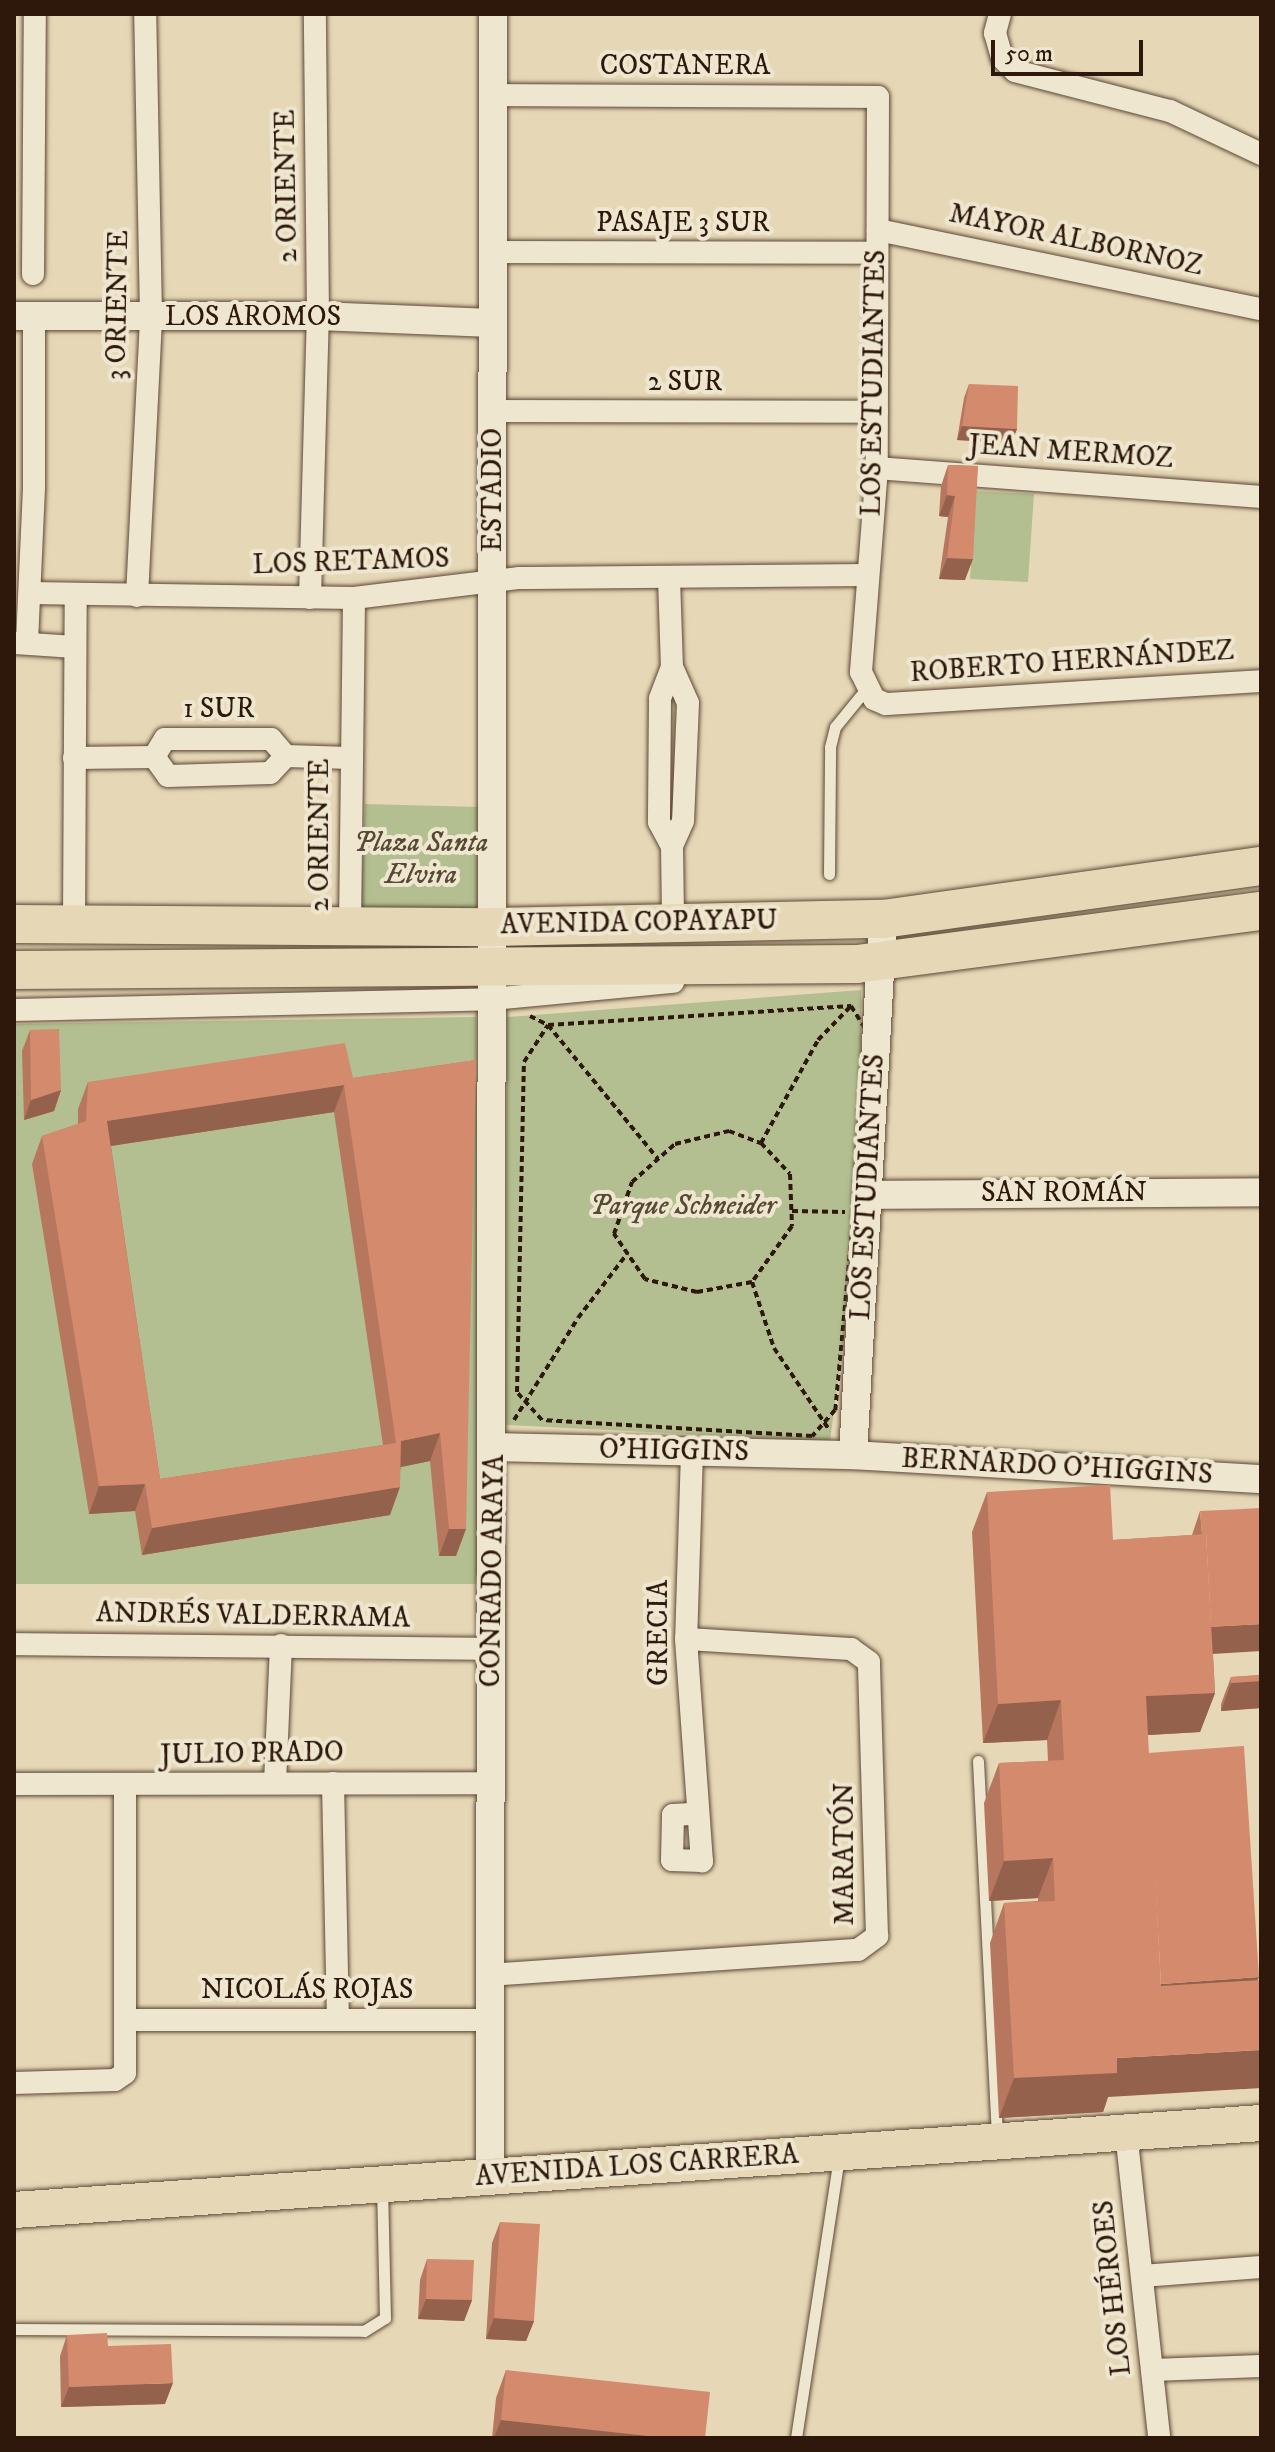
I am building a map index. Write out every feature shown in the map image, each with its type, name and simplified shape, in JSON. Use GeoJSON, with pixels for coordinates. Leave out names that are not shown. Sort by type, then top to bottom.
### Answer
{"type":"FeatureCollection","features":[{"type":"Feature","properties":{"kind":"highway","name":"AVENIDA COPAYAPU"},"geometry":{"type":"LineString","coordinates":[[14,924],[493,927],[883,919],[1261,866]]}},
{"type":"Feature","properties":{"kind":"highway","name":"AVENIDA COPAYAPU"},"geometry":{"type":"LineString","coordinates":[[14,970],[493,983],[869,962],[1261,911]]}},
{"type":"Feature","properties":{"kind":"main road","name":"AVENIDA LOS CARRERA"},"geometry":{"type":"LineString","coordinates":[[14,2210],[1261,2123]]}},
{"type":"Feature","properties":{"kind":"street"},"geometry":{"type":"LineString","coordinates":[[33,274],[24,154],[35,14]]}},
{"type":"Feature","properties":{"kind":"street","name":"3 ORIENTE"},"geometry":{"type":"LineString","coordinates":[[137,596],[151,316],[145,14]]}},
{"type":"Feature","properties":{"kind":"street","name":"2 ORIENTE"},"geometry":{"type":"LineString","coordinates":[[310,598],[318,316],[315,14]]}},
{"type":"Feature","properties":{"kind":"street","name":"ESTADIO"},"geometry":{"type":"LineString","coordinates":[[493,14],[493,983]]}},
{"type":"Feature","properties":{"kind":"street"},"geometry":{"type":"LineString","coordinates":[[1000,14],[995,33],[1002,58],[1015,71],[1170,111],[1261,154]]}},
{"type":"Feature","properties":{"kind":"street","name":"COSTANERA"},"geometry":{"type":"LineString","coordinates":[[491,95],[878,97]]}},
{"type":"Feature","properties":{"kind":"street","name":"LOS ESTUDIANTES"},"geometry":{"type":"LineString","coordinates":[[866,689],[861,672],[877,468],[874,253],[878,230],[878,97]]}},
{"type":"Feature","properties":{"kind":"street","name":"MAYOR ALBORNOZ"},"geometry":{"type":"LineString","coordinates":[[878,230],[1261,309]]}},
{"type":"Feature","properties":{"kind":"street","name":"PASAJE 3 SUR"},"geometry":{"type":"LineString","coordinates":[[492,252],[874,253]]}},
{"type":"Feature","properties":{"kind":"street"},"geometry":{"type":"LineString","coordinates":[[24,316],[24,486],[30,593],[20,643],[75,647]]}},
{"type":"Feature","properties":{"kind":"street","name":"LOS AROMOS"},"geometry":{"type":"LineString","coordinates":[[24,316],[318,316],[492,323]]}},
{"type":"Feature","properties":{"kind":"street","name":"2 SUR"},"geometry":{"type":"LineString","coordinates":[[493,411],[877,412]]}},
{"type":"Feature","properties":{"kind":"street","name":"JEAN MERMOZ"},"geometry":{"type":"LineString","coordinates":[[877,468],[1261,497]]}},
{"type":"Feature","properties":{"kind":"street","name":"LOS RETAMOS"},"geometry":{"type":"LineString","coordinates":[[30,593],[354,598],[493,585],[520,578],[867,575]]}},
{"type":"Feature","properties":{"kind":"street"},"geometry":{"type":"LineString","coordinates":[[669,578],[672,667],[660,699],[659,822],[672,846],[673,921]]}},
{"type":"Feature","properties":{"kind":"street"},"geometry":{"type":"LineString","coordinates":[[74,924],[76,595]]}},
{"type":"Feature","properties":{"kind":"street","name":"2 ORIENTE"},"geometry":{"type":"LineString","coordinates":[[350,927],[354,598]]}},
{"type":"Feature","properties":{"kind":"street","name":"ROBERTO HERNÁNDEZ"},"geometry":{"type":"LineString","coordinates":[[866,689],[886,704],[1261,681]]}},
{"type":"Feature","properties":{"kind":"street","name":"1 SUR"},"geometry":{"type":"LineString","coordinates":[[286,756],[270,773],[168,776],[154,757],[165,739],[271,739],[286,756],[350,758]]}},
{"type":"Feature","properties":{"kind":"street"},"geometry":{"type":"LineString","coordinates":[[74,758],[154,757]]}},
{"type":"Feature","properties":{"kind":"street","name":"LOS ESTUDIANTES"},"geometry":{"type":"LineString","coordinates":[[853,1455],[869,962],[883,919]]}},
{"type":"Feature","properties":{"kind":"street","name":"AVENIDA COPAYAPU"},"geometry":{"type":"LineString","coordinates":[[14,1010],[493,983]]}},
{"type":"Feature","properties":{"kind":"street","name":"CONRADO ARAYA"},"geometry":{"type":"LineString","coordinates":[[490,2176],[487,2020],[495,1447],[493,983]]}},
{"type":"Feature","properties":{"kind":"street","name":"SAN ROMÁN"},"geometry":{"type":"LineString","coordinates":[[860,1204],[1261,1192]]}},
{"type":"Feature","properties":{"kind":"street","name":"O'HIGGINS"},"geometry":{"type":"LineString","coordinates":[[495,1447],[853,1455]]}},
{"type":"Feature","properties":{"kind":"street","name":"GRECIA"},"geometry":{"type":"LineString","coordinates":[[692,1452],[686,1639],[695,1814]]}},
{"type":"Feature","properties":{"kind":"street","name":"BERNARDO O'HIGGINS"},"geometry":{"type":"LineString","coordinates":[[853,1455],[1261,1479]]}},
{"type":"Feature","properties":{"kind":"street","name":"MARATÓN"},"geometry":{"type":"LineString","coordinates":[[488,1975],[858,1950],[877,1936],[869,1662],[851,1649],[686,1639]]}},
{"type":"Feature","properties":{"kind":"street","name":"ANDRÉS VALDERRAMA"},"geometry":{"type":"LineString","coordinates":[[14,1644],[492,1649]]}},
{"type":"Feature","properties":{"kind":"street"},"geometry":{"type":"LineString","coordinates":[[275,1783],[281,1645]]}},
{"type":"Feature","properties":{"kind":"street"},"geometry":{"type":"LineString","coordinates":[[333,1783],[338,2020]]}},
{"type":"Feature","properties":{"kind":"street","name":"JULIO PRADO"},"geometry":{"type":"LineString","coordinates":[[14,1784],[490,1783]]}},
{"type":"Feature","properties":{"kind":"street"},"geometry":{"type":"LineString","coordinates":[[14,2083],[122,2076],[127,2020],[125,1786]]}},
{"type":"Feature","properties":{"kind":"street","name":"NICOLÁS ROJAS"},"geometry":{"type":"LineString","coordinates":[[127,2020],[487,2020]]}},
{"type":"Feature","properties":{"kind":"street","name":"LOS HÉROES"},"geometry":{"type":"LineString","coordinates":[[1126,2132],[1159,2438]]}},
{"type":"Feature","properties":{"kind":"street"},"geometry":{"type":"LineString","coordinates":[[1142,2276],[1261,2267]]}},
{"type":"Feature","properties":{"kind":"street"},"geometry":{"type":"LineString","coordinates":[[1152,2370],[1261,2366]]}},
{"type":"Feature","properties":{"kind":"lane"},"geometry":{"type":"LineString","coordinates":[[829,874],[830,747],[835,727],[866,689]]}},
{"type":"Feature","properties":{"kind":"lane"},"geometry":{"type":"LineString","coordinates":[[978,1761],[997,2141]]}},
{"type":"Feature","properties":{"kind":"lane"},"geometry":{"type":"LineString","coordinates":[[796,2438],[840,2152]]}},
{"type":"Feature","properties":{"kind":"lane"},"geometry":{"type":"LineString","coordinates":[[14,2329],[364,2331],[385,2318],[382,2183]]}},
{"type":"Feature","properties":{"kind":"path"},"geometry":{"type":"LineString","coordinates":[[548,1025],[524,1062],[517,1392],[542,1420],[812,1436],[835,1410],[860,1204],[870,1036],[851,1006]]}},
{"type":"Feature","properties":{"kind":"path"},"geometry":{"type":"LineString","coordinates":[[548,1025],[851,1006]]}},
{"type":"Feature","properties":{"kind":"path"},"geometry":{"type":"LineString","coordinates":[[761,1143],[818,1040],[851,1006]]}},
{"type":"Feature","properties":{"kind":"path"},"geometry":{"type":"LineString","coordinates":[[548,1025],[658,1159]]}},
{"type":"Feature","properties":{"kind":"path"},"geometry":{"type":"LineString","coordinates":[[729,1131],[761,1143],[790,1174],[792,1226],[752,1282],[697,1292],[645,1279],[614,1234],[632,1182],[675,1144],[729,1131]]}},
{"type":"Feature","properties":{"kind":"path"},"geometry":{"type":"LineString","coordinates":[[792,1211],[860,1204]]}},
{"type":"Feature","properties":{"kind":"path"},"geometry":{"type":"LineString","coordinates":[[526,1403],[578,1318],[627,1254]]}},
{"type":"Feature","properties":{"kind":"path"},"geometry":{"type":"LineString","coordinates":[[752,1282],[774,1348],[823,1423]]}},
{"type":"Feature","properties":{"kind":"green space"},"geometry":{"type":"Polygon","coordinates":[[[976,491],[1034,494],[1028,582],[970,579],[976,491]]]}},
{"type":"Feature","properties":{"kind":"green space","name":"Plaza Santa Elvira"},"geometry":{"type":"Polygon","coordinates":[[[365,804],[481,807],[478,914],[361,911],[365,804]]]}},
{"type":"Feature","properties":{"kind":"green space","name":"Parque Schneider"},"geometry":{"type":"Polygon","coordinates":[[[861,990],[860,1213],[830,1441],[506,1425],[507,1017],[861,990]]]}},
{"type":"Feature","properties":{"kind":"green space"},"geometry":{"type":"Polygon","coordinates":[[[476,1017],[482,1584],[14,1584],[14,1024],[476,1017]]]}},
{"type":"Feature","properties":{"kind":"building"},"geometry":{"type":"Polygon","coordinates":[[[969,384],[1018,386],[1017,429],[962,426],[969,384]]]}},
{"type":"Feature","properties":{"kind":"building"},"geometry":{"type":"Polygon","coordinates":[[[948,465],[978,466],[973,559],[947,558],[955,496],[947,495],[948,465]]]}},
{"type":"Feature","properties":{"kind":"building"},"geometry":{"type":"Polygon","coordinates":[[[59,1029],[61,1090],[31,1100],[30,1030],[59,1029]]]}},
{"type":"Feature","properties":{"kind":"building"},"geometry":{"type":"Polygon","coordinates":[[[345,1043],[353,1078],[476,1060],[466,1529],[449,1529],[440,1433],[401,1441],[400,1487],[152,1528],[145,1484],[99,1486],[42,1136],[86,1121],[88,1082],[345,1043]],[[344,1085],[107,1121],[160,1479],[396,1443],[344,1085]]]}},
{"type":"Feature","properties":{"kind":"building"},"geometry":{"type":"Polygon","coordinates":[[[1110,1485],[1113,1540],[1206,1534],[1215,1693],[1146,1696],[1161,1986],[1261,1980],[1261,2050],[1117,2058],[1117,2073],[1014,2078],[1004,1903],[1055,1901],[1053,1858],[1004,1861],[999,1763],[1064,1760],[1061,1700],[998,1704],[987,1492],[1110,1485]]]}},
{"type":"Feature","properties":{"kind":"building"},"geometry":{"type":"Polygon","coordinates":[[[1261,1508],[1261,1624],[1211,1627],[1206,1534],[1202,1535],[1200,1511],[1261,1508]]]}},
{"type":"Feature","properties":{"kind":"building"},"geometry":{"type":"Polygon","coordinates":[[[1261,1675],[1261,1681],[1231,1683],[1231,1677],[1261,1675]]]}},
{"type":"Feature","properties":{"kind":"building"},"geometry":{"type":"Polygon","coordinates":[[[1244,1746],[1259,1977],[1161,1984],[1148,1753],[1244,1746]]]}},
{"type":"Feature","properties":{"kind":"building"},"geometry":{"type":"Polygon","coordinates":[[[500,2222],[540,2224],[534,2321],[494,2318],[500,2222]]]}},
{"type":"Feature","properties":{"kind":"building"},"geometry":{"type":"Polygon","coordinates":[[[427,2259],[474,2260],[472,2300],[426,2299],[427,2259]]]}},
{"type":"Feature","properties":{"kind":"building"},"geometry":{"type":"Polygon","coordinates":[[[107,2333],[108,2346],[171,2344],[173,2383],[69,2387],[67,2335],[107,2333]]]}},
{"type":"Feature","properties":{"kind":"building"},"geometry":{"type":"Polygon","coordinates":[[[506,2370],[710,2392],[705,2438],[666,2438],[501,2420],[506,2370]]]}}]}
